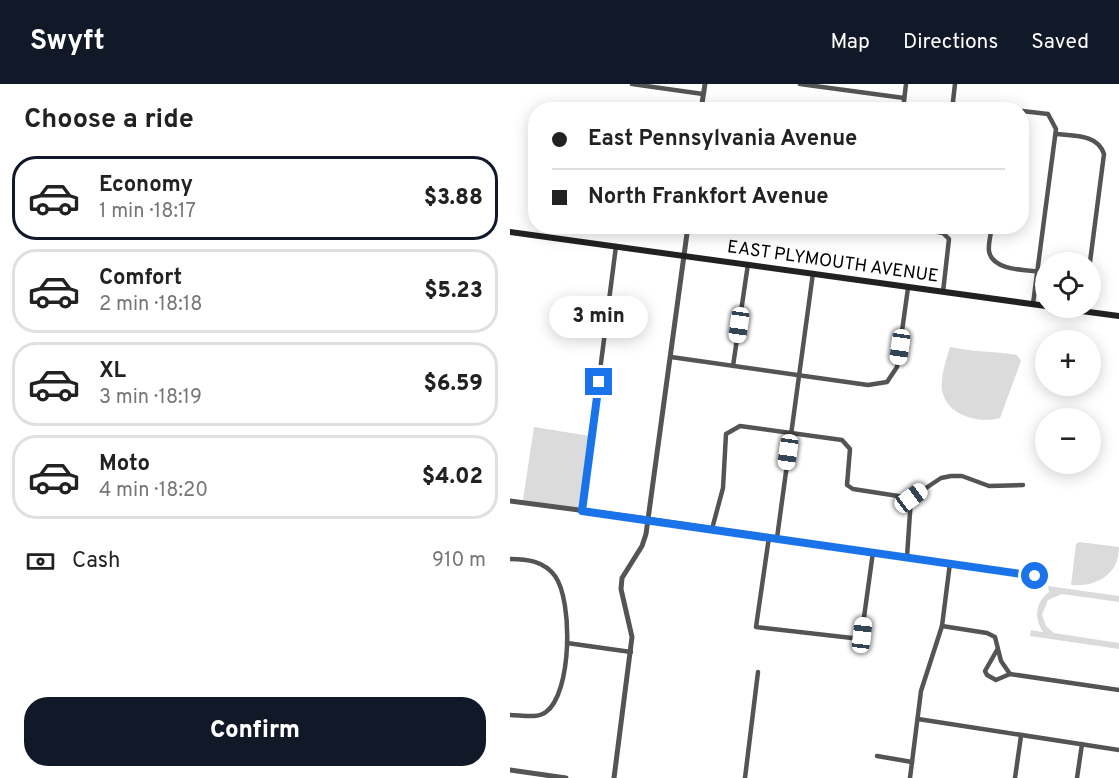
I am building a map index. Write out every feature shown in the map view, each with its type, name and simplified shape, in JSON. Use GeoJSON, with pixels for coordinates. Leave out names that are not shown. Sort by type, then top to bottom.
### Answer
{"type":"FeatureCollection","features":[{"type":"Feature","properties":{"kind":"main road","name":"EAST PLYMOUTH AVENUE"},"geometry":{"type":"LineString","coordinates":[[510,232],[1033,304]]}},
{"type":"Feature","properties":{"kind":"main road"},"geometry":{"type":"LineString","coordinates":[[1101,314],[1119,316]]}},
{"type":"Feature","properties":{"kind":"street"},"geometry":{"type":"LineString","coordinates":[[632,84],[703,93]]}},
{"type":"Feature","properties":{"kind":"street"},"geometry":{"type":"LineString","coordinates":[[702,102],[705,84]]}},
{"type":"Feature","properties":{"kind":"street"},"geometry":{"type":"LineString","coordinates":[[800,84],[904,98]]}},
{"type":"Feature","properties":{"kind":"street"},"geometry":{"type":"LineString","coordinates":[[904,102],[906,84]]}},
{"type":"Feature","properties":{"kind":"street"},"geometry":{"type":"LineString","coordinates":[[953,102],[955,84]]}},
{"type":"Feature","properties":{"kind":"street"},"geometry":{"type":"LineString","coordinates":[[1029,111],[1048,114],[1054,122],[1056,134],[1040,252]]}},
{"type":"Feature","properties":{"kind":"street"},"geometry":{"type":"LineString","coordinates":[[1056,134],[1091,138],[1102,148],[1104,154],[1091,252]]}},
{"type":"Feature","properties":{"kind":"street"},"geometry":{"type":"LineString","coordinates":[[614,778],[632,625],[621,589],[622,578],[642,546],[648,519],[687,234]]}},
{"type":"Feature","properties":{"kind":"street"},"geometry":{"type":"LineString","coordinates":[[942,234],[949,239],[943,292]]}},
{"type":"Feature","properties":{"kind":"street"},"geometry":{"type":"LineString","coordinates":[[991,234],[989,252],[995,262],[1004,266],[1035,271]]}},
{"type":"Feature","properties":{"kind":"street"},"geometry":{"type":"LineString","coordinates":[[582,511],[616,246]]}},
{"type":"Feature","properties":{"kind":"street"},"geometry":{"type":"LineString","coordinates":[[733,366],[748,264]]}},
{"type":"Feature","properties":{"kind":"street"},"geometry":{"type":"LineString","coordinates":[[777,538],[813,273]]}},
{"type":"Feature","properties":{"kind":"street"},"geometry":{"type":"LineString","coordinates":[[671,357],[868,385],[887,382],[897,367],[908,288]]}},
{"type":"Feature","properties":{"kind":"street"},"geometry":{"type":"LineString","coordinates":[[1033,304],[1035,288]]}},
{"type":"Feature","properties":{"kind":"street"},"geometry":{"type":"LineString","coordinates":[[712,529],[723,488],[724,444],[729,430],[740,426],[847,442],[850,449],[846,481],[853,489],[911,498],[941,478],[951,476],[962,476],[989,486],[1023,485]]}},
{"type":"Feature","properties":{"kind":"street"},"geometry":{"type":"LineString","coordinates":[[908,557],[911,498]]}},
{"type":"Feature","properties":{"kind":"street"},"geometry":{"type":"LineString","coordinates":[[510,501],[1035,576]]}},
{"type":"Feature","properties":{"kind":"street"},"geometry":{"type":"LineString","coordinates":[[769,537],[756,627],[861,639],[873,552]]}},
{"type":"Feature","properties":{"kind":"street"},"geometry":{"type":"LineString","coordinates":[[510,559],[533,561],[555,575],[567,609],[567,643],[563,672],[554,704],[538,716],[510,715]]}},
{"type":"Feature","properties":{"kind":"street"},"geometry":{"type":"LineString","coordinates":[[910,778],[921,691],[942,626],[950,563]]}},
{"type":"Feature","properties":{"kind":"street"},"geometry":{"type":"LineString","coordinates":[[942,626],[987,633],[994,637],[997,650],[1010,674]]}},
{"type":"Feature","properties":{"kind":"street"},"geometry":{"type":"LineString","coordinates":[[567,643],[630,652]]}},
{"type":"Feature","properties":{"kind":"street"},"geometry":{"type":"LineString","coordinates":[[997,650],[985,671],[987,675],[996,680],[1010,674],[1119,690]]}},
{"type":"Feature","properties":{"kind":"street"},"geometry":{"type":"LineString","coordinates":[[745,778],[758,672]]}},
{"type":"Feature","properties":{"kind":"street"},"geometry":{"type":"LineString","coordinates":[[918,719],[1119,750]]}},
{"type":"Feature","properties":{"kind":"street"},"geometry":{"type":"LineString","coordinates":[[1015,778],[1021,736]]}},
{"type":"Feature","properties":{"kind":"street"},"geometry":{"type":"LineString","coordinates":[[1077,778],[1082,744]]}},
{"type":"Feature","properties":{"kind":"street"},"geometry":{"type":"LineString","coordinates":[[877,756],[912,762]]}},
{"type":"Feature","properties":{"kind":"street"},"geometry":{"type":"LineString","coordinates":[[510,770],[566,778]]}},
{"type":"Feature","properties":{"kind":"shaded area"},"geometry":{"type":"Polygon","coordinates":[[[950,347],[1017,355],[1021,361],[1000,418],[979,420],[960,414],[946,400],[942,391],[942,380],[950,347]]]}},
{"type":"Feature","properties":{"kind":"shaded area"},"geometry":{"type":"Polygon","coordinates":[[[534,427],[590,436],[579,509],[523,500],[534,427]]]}},
{"type":"Feature","properties":{"kind":"shaded area"},"geometry":{"type":"Polygon","coordinates":[[[1079,542],[1119,547],[1118,557],[1115,565],[1104,577],[1089,584],[1071,585],[1076,544],[1079,542]]]}},
{"type":"Feature","properties":{"kind":"shaded area"},"geometry":{"type":"Polygon","coordinates":[[[1048,586],[1119,596],[1119,602],[1062,594],[1048,600],[1042,615],[1046,626],[1054,633],[1119,643],[1119,649],[1030,636],[1031,630],[1043,632],[1038,621],[1037,610],[1044,596],[1049,592],[1048,586]]]}},
{"type":"Feature","properties":{"kind":"route"},"geometry":{"type":"LineString","coordinates":[[599,382],[582,511],[1035,576]]}}]}
